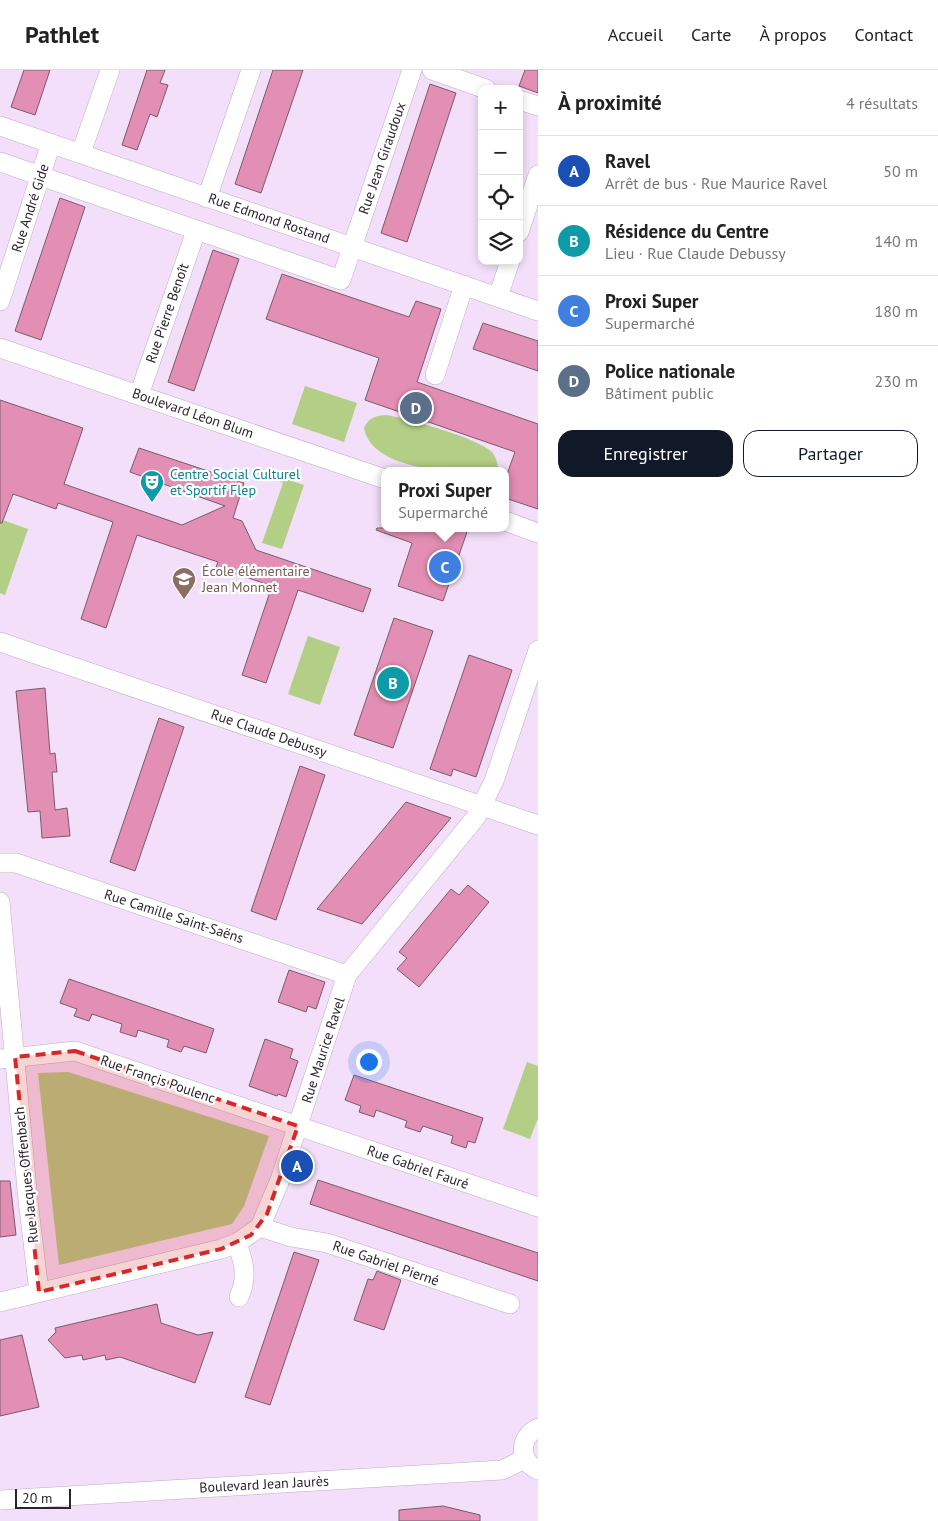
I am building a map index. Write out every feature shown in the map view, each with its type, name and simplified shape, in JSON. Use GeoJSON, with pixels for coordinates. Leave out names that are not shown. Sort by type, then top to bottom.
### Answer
{"type":"FeatureCollection","features":[{"type":"Feature","properties":{"kind":"street"},"geometry":{"type":"LineString","coordinates":[[81,152],[110,70]]}},
{"type":"Feature","properties":{"kind":"street"},"geometry":{"type":"LineString","coordinates":[[207,198],[251,70]]}},
{"type":"Feature","properties":{"kind":"street","name":"Rue Jean Giraudoux"},"geometry":{"type":"LineString","coordinates":[[196,231],[341,280],[412,70]]}},
{"type":"Feature","properties":{"kind":"street"},"geometry":{"type":"LineString","coordinates":[[432,70],[481,81]]}},
{"type":"Feature","properties":{"kind":"street"},"geometry":{"type":"LineString","coordinates":[[523,101],[538,106]]}},
{"type":"Feature","properties":{"kind":"street","name":"Rue Edmond Rostand"},"geometry":{"type":"LineString","coordinates":[[0,126],[81,152],[207,198],[538,311]]}},
{"type":"Feature","properties":{"kind":"street","name":"Rue André Gide"},"geometry":{"type":"LineString","coordinates":[[0,301],[51,143]]}},
{"type":"Feature","properties":{"kind":"street"},"geometry":{"type":"LineString","coordinates":[[0,162],[196,231]]}},
{"type":"Feature","properties":{"kind":"street"},"geometry":{"type":"LineString","coordinates":[[523,220],[538,175]]}},
{"type":"Feature","properties":{"kind":"street","name":"Rue Pierre Benoît"},"geometry":{"type":"LineString","coordinates":[[139,394],[196,231]]}},
{"type":"Feature","properties":{"kind":"street"},"geometry":{"type":"LineString","coordinates":[[498,297],[509,265]]}},
{"type":"Feature","properties":{"kind":"street"},"geometry":{"type":"LineString","coordinates":[[435,375],[464,285]]}},
{"type":"Feature","properties":{"kind":"street","name":"Boulevard Léon Blum"},"geometry":{"type":"LineString","coordinates":[[0,348],[381,478]]}},
{"type":"Feature","properties":{"kind":"street"},"geometry":{"type":"LineString","coordinates":[[509,522],[538,532]]}},
{"type":"Feature","properties":{"kind":"street","name":"Rue Claude Debussy"},"geometry":{"type":"LineString","coordinates":[[0,642],[538,825]]}},
{"type":"Feature","properties":{"kind":"street","name":"Rue Maurice Ravel"},"geometry":{"type":"LineString","coordinates":[[260,1227],[298,1126],[348,975],[467,829],[482,806],[494,780],[538,650]]}},
{"type":"Feature","properties":{"kind":"street","name":"Rue Camille Saint-Saëns"},"geometry":{"type":"LineString","coordinates":[[0,863],[16,863],[348,975]]}},
{"type":"Feature","properties":{"kind":"street","name":"Rue Jacques Offenbach"},"geometry":{"type":"LineString","coordinates":[[0,902],[8,1058],[39,1292]]}},
{"type":"Feature","properties":{"kind":"street","name":"Rue Françis Poulenc"},"geometry":{"type":"LineString","coordinates":[[8,1058],[75,1051],[298,1126]]}},
{"type":"Feature","properties":{"kind":"street","name":"Rue Gabriel Fauré"},"geometry":{"type":"LineString","coordinates":[[298,1126],[538,1207]]}},
{"type":"Feature","properties":{"kind":"street"},"geometry":{"type":"LineString","coordinates":[[0,1302],[237,1244],[260,1227]]}},
{"type":"Feature","properties":{"kind":"street","name":"Rue Gabriel Pierné"},"geometry":{"type":"LineString","coordinates":[[260,1227],[291,1237],[327,1243],[510,1304]]}},
{"type":"Feature","properties":{"kind":"street"},"geometry":{"type":"LineString","coordinates":[[237,1244],[245,1265],[245,1274],[239,1297]]}},
{"type":"Feature","properties":{"kind":"street"},"geometry":{"type":"LineString","coordinates":[[531,1465],[523,1444],[526,1437],[538,1428]]}},
{"type":"Feature","properties":{"kind":"street","name":"Boulevard Jean Jaurès"},"geometry":{"type":"LineString","coordinates":[[0,1500],[502,1470],[531,1465]]}},
{"type":"Feature","properties":{"kind":"highlighted area"},"geometry":{"type":"Polygon","coordinates":[[[75,1051],[298,1126],[267,1214],[251,1235],[221,1249],[39,1292],[15,1057],[75,1051]]]}},
{"type":"Feature","properties":{"kind":"green space"},"geometry":{"type":"Polygon","coordinates":[[[305,386],[357,403],[344,442],[292,424],[305,386]]]}},
{"type":"Feature","properties":{"kind":"green space"},"geometry":{"type":"Polygon","coordinates":[[[385,415],[408,420],[441,429],[473,441],[492,452],[498,467],[421,467],[401,462],[383,454],[371,443],[364,428],[372,418],[385,415]]]}},
{"type":"Feature","properties":{"kind":"green space"},"geometry":{"type":"Polygon","coordinates":[[[260,470],[304,485],[282,549],[262,543],[283,483],[258,474],[260,470]]]}},
{"type":"Feature","properties":{"kind":"green space"},"geometry":{"type":"Polygon","coordinates":[[[0,519],[28,529],[5,595],[0,593],[0,519]]]}},
{"type":"Feature","properties":{"kind":"green space"},"geometry":{"type":"Polygon","coordinates":[[[308,636],[340,647],[320,705],[288,694],[308,636]]]}},
{"type":"Feature","properties":{"kind":"green space"},"geometry":{"type":"Polygon","coordinates":[[[527,1062],[538,1066],[538,1118],[530,1139],[503,1129],[527,1062]]]}},
{"type":"Feature","properties":{"kind":"green space"},"geometry":{"type":"Polygon","coordinates":[[[68,1072],[269,1136],[244,1206],[232,1224],[59,1265],[38,1073],[68,1072]]]}},
{"type":"Feature","properties":{"kind":"building"},"geometry":{"type":"Polygon","coordinates":[[[24,70],[50,70],[35,115],[11,107],[24,70]]]}},
{"type":"Feature","properties":{"kind":"building"},"geometry":{"type":"Polygon","coordinates":[[[147,70],[165,70],[160,83],[168,85],[157,117],[150,114],[137,150],[122,145],[147,70]]]}},
{"type":"Feature","properties":{"kind":"building"},"geometry":{"type":"Polygon","coordinates":[[[273,70],[303,70],[261,193],[235,184],[273,70]]]}},
{"type":"Feature","properties":{"kind":"building"},"geometry":{"type":"Polygon","coordinates":[[[525,70],[538,70],[538,93],[519,85],[525,70]]]}},
{"type":"Feature","properties":{"kind":"building"},"geometry":{"type":"Polygon","coordinates":[[[430,84],[456,93],[407,242],[381,233],[430,84]]]}},
{"type":"Feature","properties":{"kind":"building"},"geometry":{"type":"Polygon","coordinates":[[[60,198],[85,207],[41,340],[15,331],[60,198]]]}},
{"type":"Feature","properties":{"kind":"building"},"geometry":{"type":"Polygon","coordinates":[[[213,250],[239,259],[194,391],[168,382],[213,250]]]}},
{"type":"Feature","properties":{"kind":"building"},"geometry":{"type":"Polygon","coordinates":[[[282,274],[409,317],[416,301],[441,309],[417,382],[538,424],[538,509],[509,499],[509,469],[515,452],[365,400],[379,358],[266,319],[282,274]]]}},
{"type":"Feature","properties":{"kind":"building"},"geometry":{"type":"Polygon","coordinates":[[[483,323],[538,341],[538,371],[473,349],[483,323]]]}},
{"type":"Feature","properties":{"kind":"building"},"geometry":{"type":"Polygon","coordinates":[[[0,400],[83,428],[64,484],[182,525],[225,506],[130,472],[139,448],[244,483],[233,518],[242,521],[256,550],[371,589],[363,612],[298,590],[266,683],[242,675],[272,586],[216,567],[218,562],[137,535],[106,628],[81,619],[113,522],[58,503],[56,509],[13,494],[2,523],[0,523],[0,400]]]}},
{"type":"Feature","properties":{"kind":"building"},"geometry":{"type":"Polygon","coordinates":[[[382,532],[467,532],[443,601],[398,586],[412,543],[382,532]]]}},
{"type":"Feature","properties":{"kind":"building"},"geometry":{"type":"Polygon","coordinates":[[[394,618],[433,631],[393,748],[354,735],[394,618]]]}},
{"type":"Feature","properties":{"kind":"building"},"geometry":{"type":"Polygon","coordinates":[[[469,655],[512,670],[476,777],[453,769],[451,776],[430,769],[469,655]]]}},
{"type":"Feature","properties":{"kind":"building"},"geometry":{"type":"Polygon","coordinates":[[[45,688],[50,754],[55,753],[57,772],[52,772],[55,810],[67,808],[70,836],[42,838],[40,811],[28,812],[16,691],[45,688]]]}},
{"type":"Feature","properties":{"kind":"building"},"geometry":{"type":"Polygon","coordinates":[[[159,718],[184,727],[135,871],[110,862],[159,718]]]}},
{"type":"Feature","properties":{"kind":"building"},"geometry":{"type":"Polygon","coordinates":[[[300,766],[325,775],[276,920],[251,911],[300,766]]]}},
{"type":"Feature","properties":{"kind":"building"},"geometry":{"type":"Polygon","coordinates":[[[406,802],[451,818],[362,924],[317,909],[406,802]]]}},
{"type":"Feature","properties":{"kind":"building"},"geometry":{"type":"Polygon","coordinates":[[[468,885],[489,902],[419,987],[397,969],[407,958],[399,952],[451,889],[459,895],[468,885]]]}},
{"type":"Feature","properties":{"kind":"building"},"geometry":{"type":"Polygon","coordinates":[[[289,970],[325,982],[316,1009],[308,1006],[306,1012],[278,1002],[289,970]]]}},
{"type":"Feature","properties":{"kind":"building"},"geometry":{"type":"Polygon","coordinates":[[[69,979],[214,1029],[206,1053],[184,1046],[181,1052],[167,1047],[169,1040],[138,1030],[136,1037],[120,1032],[122,1024],[92,1014],[89,1021],[74,1016],[77,1009],[60,1003],[69,979]]]}},
{"type":"Feature","properties":{"kind":"building"},"geometry":{"type":"Polygon","coordinates":[[[265,1039],[293,1049],[290,1058],[298,1061],[286,1097],[278,1094],[277,1096],[249,1086],[265,1039]]]}},
{"type":"Feature","properties":{"kind":"building"},"geometry":{"type":"Polygon","coordinates":[[[354,1075],[483,1118],[475,1143],[468,1141],[466,1148],[451,1143],[453,1136],[423,1126],[420,1132],[405,1127],[407,1121],[376,1110],[374,1117],[359,1112],[361,1106],[345,1100],[354,1075]]]}},
{"type":"Feature","properties":{"kind":"building"},"geometry":{"type":"Polygon","coordinates":[[[318,1180],[538,1253],[538,1281],[310,1204],[318,1180]]]}},
{"type":"Feature","properties":{"kind":"building"},"geometry":{"type":"Polygon","coordinates":[[[0,1181],[10,1181],[16,1235],[0,1237],[0,1181]]]}},
{"type":"Feature","properties":{"kind":"building"},"geometry":{"type":"Polygon","coordinates":[[[294,1252],[319,1260],[270,1405],[245,1397],[294,1252]]]}},
{"type":"Feature","properties":{"kind":"building"},"geometry":{"type":"Polygon","coordinates":[[[377,1271],[401,1280],[384,1330],[354,1320],[368,1279],[373,1280],[377,1271]]]}},
{"type":"Feature","properties":{"kind":"building"},"geometry":{"type":"Polygon","coordinates":[[[157,1304],[161,1323],[198,1335],[213,1332],[195,1383],[120,1357],[106,1360],[105,1355],[83,1360],[82,1355],[65,1358],[48,1340],[56,1332],[55,1328],[157,1304]]]}},
{"type":"Feature","properties":{"kind":"building"},"geometry":{"type":"Polygon","coordinates":[[[22,1335],[39,1407],[0,1416],[0,1340],[22,1335]]]}},
{"type":"Feature","properties":{"kind":"building"},"geometry":{"type":"Polygon","coordinates":[[[443,1506],[480,1515],[480,1521],[399,1521],[399,1510],[443,1506]]]}},
{"type":"Feature","properties":{"kind":"place","name":"Police nationale"},"geometry":{"type":"Point","coordinates":[416,408]}},
{"type":"Feature","properties":{"kind":"place","name":"Centre Social Culturel et Sportif Flep"},"geometry":{"type":"Point","coordinates":[152,503]}},
{"type":"Feature","properties":{"kind":"place","name":"Proxi Super"},"geometry":{"type":"Point","coordinates":[445,567]}},
{"type":"Feature","properties":{"kind":"place","name":"École élémentaire Jean Monnet"},"geometry":{"type":"Point","coordinates":[184,600]}},
{"type":"Feature","properties":{"kind":"place","name":"Résidence du Centre"},"geometry":{"type":"Point","coordinates":[393,683]}},
{"type":"Feature","properties":{"kind":"place","name":"Ravel"},"geometry":{"type":"Point","coordinates":[297,1166]}}]}
